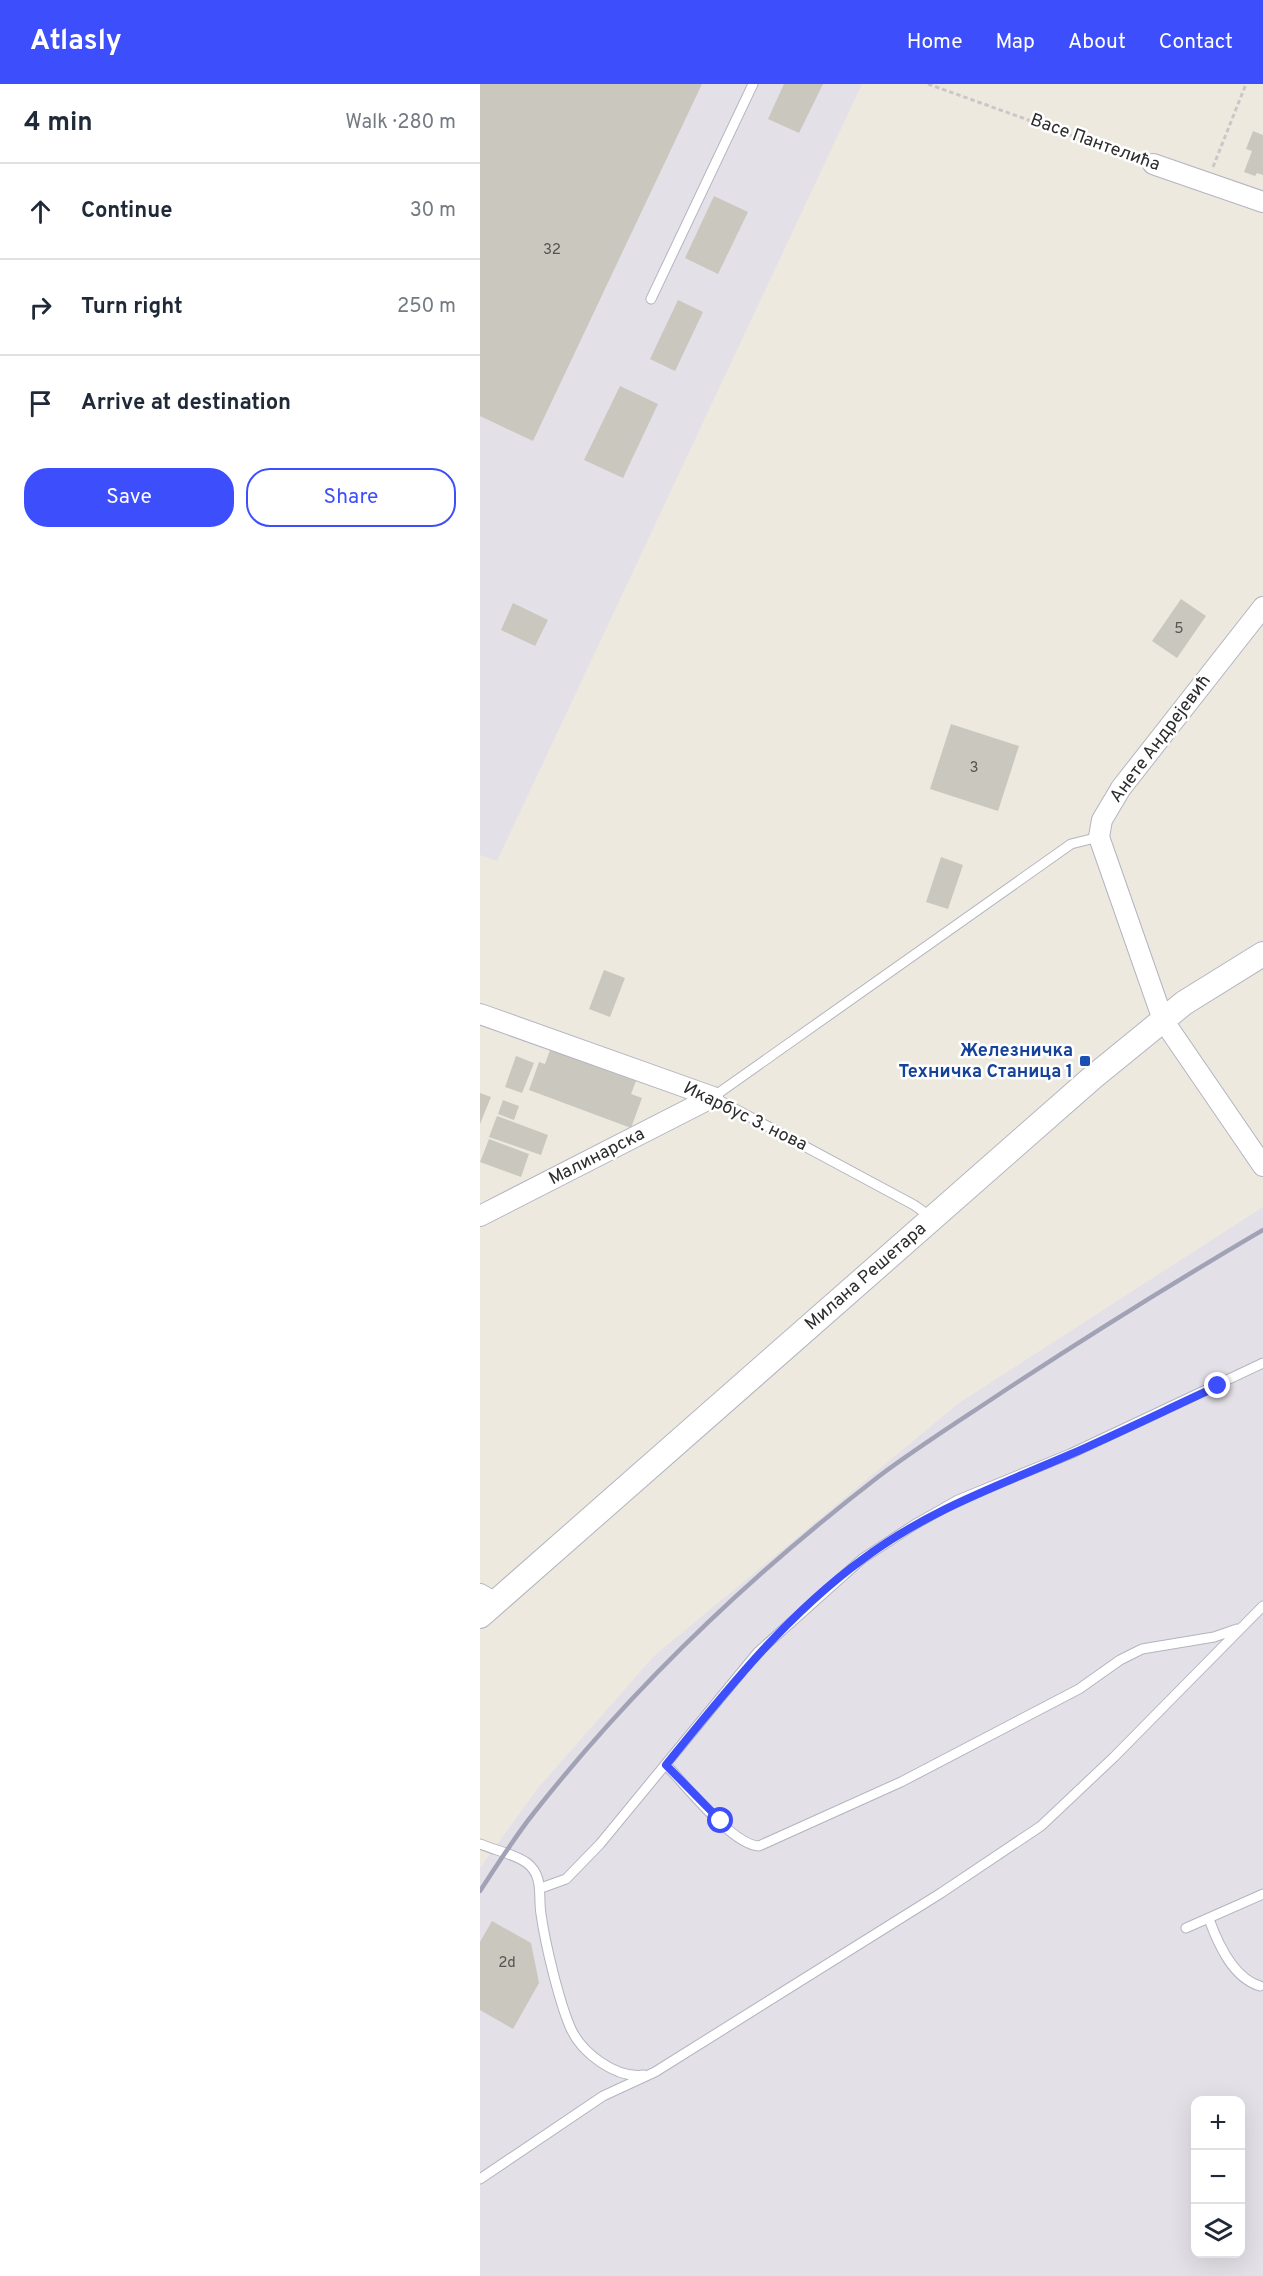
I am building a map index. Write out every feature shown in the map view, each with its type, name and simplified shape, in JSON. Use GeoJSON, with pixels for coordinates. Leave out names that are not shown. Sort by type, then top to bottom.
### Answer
{"type":"FeatureCollection","features":[{"type":"Feature","properties":{"kind":"street","name":"Васе Пантелића"},"geometry":{"type":"LineString","coordinates":[[1153,164],[1263,202]]}},
{"type":"Feature","properties":{"kind":"street","name":"Анете Андрејевић"},"geometry":{"type":"LineString","coordinates":[[1099,837],[1102,820],[1121,788],[1263,607]]}},
{"type":"Feature","properties":{"kind":"street"},"geometry":{"type":"LineString","coordinates":[[1099,837],[1163,1020],[1263,1166]]}},
{"type":"Feature","properties":{"kind":"street","name":"Милана Решетара"},"geometry":{"type":"LineString","coordinates":[[485,1604],[1092,1078],[1163,1020],[1228,974],[1263,954]]}},
{"type":"Feature","properties":{"kind":"street","name":"Икарбус 3. нова"},"geometry":{"type":"LineString","coordinates":[[480,1014],[713,1097]]}},
{"type":"Feature","properties":{"kind":"street","name":"Малинарска"},"geometry":{"type":"LineString","coordinates":[[480,1216],[713,1097]]}},
{"type":"Feature","properties":{"kind":"lane"},"geometry":{"type":"LineString","coordinates":[[651,299],[753,84]]}},
{"type":"Feature","properties":{"kind":"lane"},"geometry":{"type":"LineString","coordinates":[[713,1097],[1071,844],[1099,837]]}},
{"type":"Feature","properties":{"kind":"lane","name":"Икарбус 3. нова"},"geometry":{"type":"LineString","coordinates":[[713,1097],[914,1205],[932,1218]]}},
{"type":"Feature","properties":{"kind":"lane"},"geometry":{"type":"LineString","coordinates":[[541,1888],[566,1879],[600,1844],[758,1652],[862,1559],[958,1500],[1070,1454],[1263,1363]]}},
{"type":"Feature","properties":{"kind":"lane"},"geometry":{"type":"LineString","coordinates":[[480,2179],[603,2096],[655,2072],[941,1893],[1041,1826],[1114,1757],[1263,1606]]}},
{"type":"Feature","properties":{"kind":"lane"},"geometry":{"type":"LineString","coordinates":[[666,1765],[735,1835],[752,1846],[759,1846],[901,1782],[1080,1689],[1120,1660],[1142,1649],[1214,1637],[1240,1628]]}},
{"type":"Feature","properties":{"kind":"lane"},"geometry":{"type":"LineString","coordinates":[[480,1844],[527,1862],[541,1888],[541,1912],[571,2030],[581,2044],[611,2069],[640,2076],[655,2072]]}},
{"type":"Feature","properties":{"kind":"lane"},"geometry":{"type":"LineString","coordinates":[[1186,1928],[1263,1894]]}},
{"type":"Feature","properties":{"kind":"lane"},"geometry":{"type":"LineString","coordinates":[[1209,1919],[1216,1937],[1241,1977],[1260,1986]]}},
{"type":"Feature","properties":{"kind":"path","name":"Васе Пантелића"},"geometry":{"type":"LineString","coordinates":[[928,84],[1153,164]]}},
{"type":"Feature","properties":{"kind":"path"},"geometry":{"type":"LineString","coordinates":[[1207,183],[1246,84]]}},
{"type":"Feature","properties":{"kind":"shaded area"},"geometry":{"type":"Polygon","coordinates":[[[480,84],[862,84],[497,861],[480,855],[480,84]]]}},
{"type":"Feature","properties":{"kind":"shaded area"},"geometry":{"type":"Polygon","coordinates":[[[1263,1207],[1263,2276],[480,2276],[480,1868],[538,1788],[654,1656],[959,1403],[1263,1207]]]}},
{"type":"Feature","properties":{"kind":"building"},"geometry":{"type":"Polygon","coordinates":[[[480,84],[702,84],[533,441],[480,416],[480,84]]]}},
{"type":"Feature","properties":{"kind":"building"},"geometry":{"type":"Polygon","coordinates":[[[784,84],[823,84],[799,133],[768,119],[784,84]]]}},
{"type":"Feature","properties":{"kind":"building"},"geometry":{"type":"Polygon","coordinates":[[[1253,131],[1263,135],[1263,175],[1257,173],[1255,176],[1244,172],[1252,151],[1246,149],[1253,131]]]}},
{"type":"Feature","properties":{"kind":"building"},"geometry":{"type":"Polygon","coordinates":[[[714,196],[748,212],[718,274],[685,258],[714,196]]]}},
{"type":"Feature","properties":{"kind":"building"},"geometry":{"type":"Polygon","coordinates":[[[678,300],[703,312],[675,371],[650,359],[678,300]]]}},
{"type":"Feature","properties":{"kind":"building"},"geometry":{"type":"Polygon","coordinates":[[[620,386],[658,404],[623,478],[584,460],[620,386]]]}},
{"type":"Feature","properties":{"kind":"building"},"geometry":{"type":"Polygon","coordinates":[[[1181,599],[1206,616],[1177,658],[1152,641],[1181,599]]]}},
{"type":"Feature","properties":{"kind":"building"},"geometry":{"type":"Polygon","coordinates":[[[513,603],[548,620],[535,646],[501,630],[513,603]]]}},
{"type":"Feature","properties":{"kind":"building"},"geometry":{"type":"Polygon","coordinates":[[[951,724],[1019,746],[998,811],[930,789],[951,724]]]}},
{"type":"Feature","properties":{"kind":"building"},"geometry":{"type":"Polygon","coordinates":[[[941,857],[963,865],[948,909],[926,902],[941,857]]]}},
{"type":"Feature","properties":{"kind":"building"},"geometry":{"type":"Polygon","coordinates":[[[604,970],[625,978],[610,1017],[589,1009],[604,970]]]}},
{"type":"Feature","properties":{"kind":"building"},"geometry":{"type":"Polygon","coordinates":[[[550,1050],[636,1081],[631,1094],[642,1098],[631,1128],[529,1090],[539,1062],[545,1064],[550,1050]]]}},
{"type":"Feature","properties":{"kind":"building"},"geometry":{"type":"Polygon","coordinates":[[[516,1056],[534,1063],[522,1093],[505,1087],[516,1056]]]}},
{"type":"Feature","properties":{"kind":"building"},"geometry":{"type":"Polygon","coordinates":[[[480,1093],[491,1097],[480,1124],[480,1093]]]}},
{"type":"Feature","properties":{"kind":"building"},"geometry":{"type":"Polygon","coordinates":[[[503,1100],[519,1106],[514,1120],[498,1114],[503,1100]]]}},
{"type":"Feature","properties":{"kind":"building"},"geometry":{"type":"Polygon","coordinates":[[[497,1116],[548,1135],[541,1155],[489,1137],[497,1116]]]}},
{"type":"Feature","properties":{"kind":"building"},"geometry":{"type":"Polygon","coordinates":[[[489,1139],[529,1154],[521,1177],[480,1162],[489,1139]]]}},
{"type":"Feature","properties":{"kind":"building"},"geometry":{"type":"Polygon","coordinates":[[[492,1921],[531,1943],[539,1983],[513,2029],[480,2010],[480,1942],[492,1921]]]}},
{"type":"Feature","properties":{"kind":"railway"},"geometry":{"type":"LineString","coordinates":[[480,1891],[533,1814],[611,1722],[653,1677],[739,1593],[831,1514],[925,1443],[1007,1389],[1263,1230]]}},
{"type":"Feature","properties":{"kind":"place","name":"Железничка Техничка Станица 1"},"geometry":{"type":"Point","coordinates":[1085,1061]}},
{"type":"Feature","properties":{"kind":"route"},"geometry":{"type":"LineString","coordinates":[[721,1821],[666,1765],[758,1652],[817,1598],[862,1559],[958,1500],[1070,1454],[1218,1386]]}}]}
